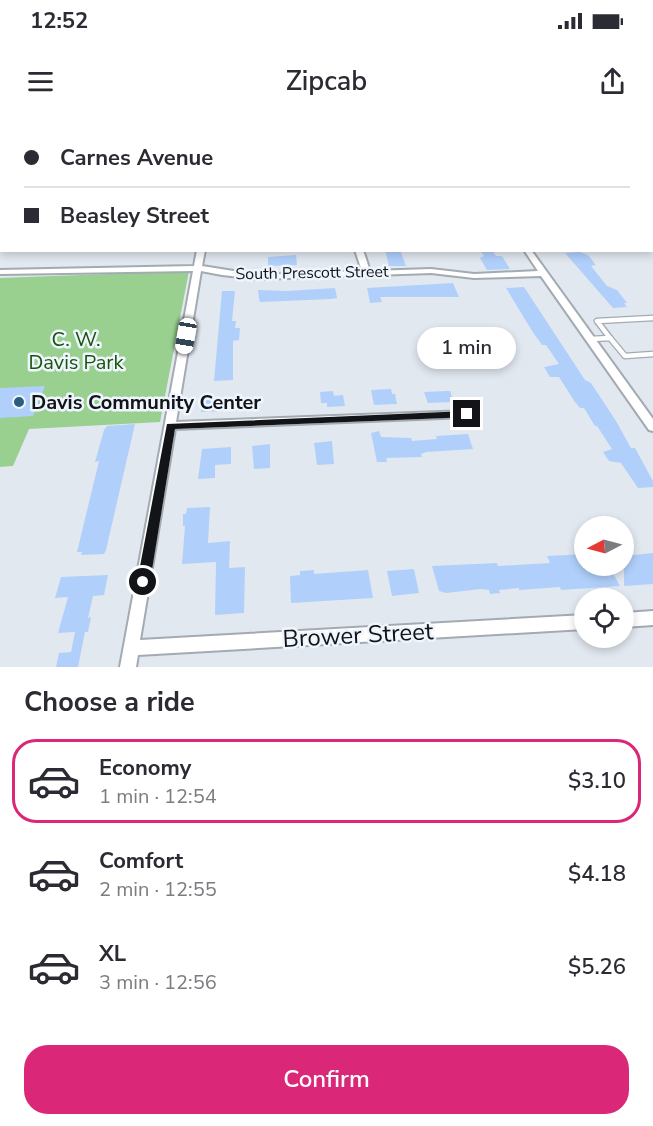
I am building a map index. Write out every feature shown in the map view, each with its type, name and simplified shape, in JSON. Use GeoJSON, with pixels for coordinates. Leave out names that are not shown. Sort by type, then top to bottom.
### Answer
{"type":"FeatureCollection","features":[{"type":"Feature","properties":{"kind":"street"},"geometry":{"type":"LineString","coordinates":[[128,667],[201,252]]}},
{"type":"Feature","properties":{"kind":"street"},"geometry":{"type":"LineString","coordinates":[[360,252],[366,272]]}},
{"type":"Feature","properties":{"kind":"street"},"geometry":{"type":"LineString","coordinates":[[529,252],[653,427]]}},
{"type":"Feature","properties":{"kind":"street","name":"South Prescott Street"},"geometry":{"type":"LineString","coordinates":[[0,272],[198,268],[259,277],[431,271],[474,276],[544,273]]}},
{"type":"Feature","properties":{"kind":"street"},"geometry":{"type":"LineString","coordinates":[[170,426],[467,414]]}},
{"type":"Feature","properties":{"kind":"street"},"geometry":{"type":"LineString","coordinates":[[634,619],[653,618]]}},
{"type":"Feature","properties":{"kind":"street","name":"Brower Street"},"geometry":{"type":"LineString","coordinates":[[132,648],[574,623]]}},
{"type":"Feature","properties":{"kind":"lane"},"geometry":{"type":"LineString","coordinates":[[653,318],[597,321],[625,356],[653,354]]}},
{"type":"Feature","properties":{"kind":"lane"},"geometry":{"type":"LineString","coordinates":[[591,339],[610,338]]}},
{"type":"Feature","properties":{"kind":"green space","name":"C. W. Davis Park"},"geometry":{"type":"Polygon","coordinates":[[[189,271],[160,422],[29,429],[13,466],[0,467],[0,278],[189,271]]]}},
{"type":"Feature","properties":{"kind":"building"},"geometry":{"type":"Polygon","coordinates":[[[386,252],[401,252],[406,266],[389,266],[386,252]]]}},
{"type":"Feature","properties":{"kind":"building"},"geometry":{"type":"Polygon","coordinates":[[[481,252],[493,252],[496,256],[502,256],[510,269],[487,270],[480,258],[484,256],[481,252]]]}},
{"type":"Feature","properties":{"kind":"building"},"geometry":{"type":"Polygon","coordinates":[[[580,252],[588,255],[596,265],[591,266],[607,286],[617,290],[627,303],[624,303],[627,307],[613,308],[565,253],[580,252]]]}},
{"type":"Feature","properties":{"kind":"building"},"geometry":{"type":"Polygon","coordinates":[[[296,255],[297,265],[268,266],[268,257],[296,255]]]}},
{"type":"Feature","properties":{"kind":"building"},"geometry":{"type":"Polygon","coordinates":[[[453,283],[459,297],[380,297],[382,302],[370,303],[367,288],[453,283]]]}},
{"type":"Feature","properties":{"kind":"building"},"geometry":{"type":"Polygon","coordinates":[[[524,287],[585,380],[591,383],[631,448],[635,448],[653,481],[653,487],[638,488],[621,463],[609,461],[603,452],[612,449],[597,426],[584,408],[580,408],[575,402],[559,377],[550,377],[544,367],[559,364],[546,345],[542,345],[532,331],[506,288],[524,287]]]}},
{"type":"Feature","properties":{"kind":"building"},"geometry":{"type":"Polygon","coordinates":[[[335,288],[337,298],[260,302],[258,290],[287,291],[335,288]]]}},
{"type":"Feature","properties":{"kind":"building"},"geometry":{"type":"Polygon","coordinates":[[[222,291],[235,291],[232,321],[236,321],[235,328],[240,328],[239,340],[233,341],[233,380],[214,381],[222,291]]]}},
{"type":"Feature","properties":{"kind":"building","name":"Davis Community Center"},"geometry":{"type":"Polygon","coordinates":[[[45,386],[33,416],[0,418],[0,388],[45,386]]]}},
{"type":"Feature","properties":{"kind":"building"},"geometry":{"type":"Polygon","coordinates":[[[391,389],[392,394],[395,394],[397,404],[374,405],[371,390],[391,389]]]}},
{"type":"Feature","properties":{"kind":"building"},"geometry":{"type":"Polygon","coordinates":[[[333,391],[334,396],[343,395],[345,406],[327,407],[327,403],[321,403],[320,392],[333,391]]]}},
{"type":"Feature","properties":{"kind":"building"},"geometry":{"type":"Polygon","coordinates":[[[450,391],[454,402],[428,403],[424,392],[450,391]]]}},
{"type":"Feature","properties":{"kind":"building"},"geometry":{"type":"Polygon","coordinates":[[[245,398],[245,410],[201,412],[202,400],[245,398]]]}},
{"type":"Feature","properties":{"kind":"building"},"geometry":{"type":"Polygon","coordinates":[[[135,424],[106,550],[104,554],[81,555],[82,552],[77,552],[99,461],[95,462],[104,430],[107,426],[135,424]]]}},
{"type":"Feature","properties":{"kind":"building"},"geometry":{"type":"Polygon","coordinates":[[[379,431],[381,437],[411,438],[412,441],[437,439],[436,436],[468,434],[473,449],[426,452],[421,454],[422,457],[386,458],[387,462],[377,462],[371,433],[379,431]]]}},
{"type":"Feature","properties":{"kind":"building"},"geometry":{"type":"Polygon","coordinates":[[[332,441],[334,464],[317,465],[314,443],[332,441]]]}},
{"type":"Feature","properties":{"kind":"building"},"geometry":{"type":"Polygon","coordinates":[[[270,444],[270,468],[254,469],[252,446],[270,444]]]}},
{"type":"Feature","properties":{"kind":"building"},"geometry":{"type":"Polygon","coordinates":[[[231,447],[231,464],[215,465],[215,478],[198,479],[202,449],[231,447]]]}},
{"type":"Feature","properties":{"kind":"building"},"geometry":{"type":"Polygon","coordinates":[[[210,507],[208,543],[230,541],[229,568],[245,567],[244,613],[215,615],[216,562],[182,564],[185,526],[183,526],[183,514],[186,514],[187,508],[210,507]]]}},
{"type":"Feature","properties":{"kind":"building"},"geometry":{"type":"Polygon","coordinates":[[[653,553],[653,584],[624,586],[624,576],[634,576],[634,555],[653,553]]]}},
{"type":"Feature","properties":{"kind":"building"},"geometry":{"type":"Polygon","coordinates":[[[574,555],[574,576],[614,576],[620,586],[561,590],[560,587],[519,590],[519,588],[499,590],[500,593],[490,594],[489,590],[481,589],[446,593],[439,591],[432,566],[550,563],[547,556],[574,555]]]}},
{"type":"Feature","properties":{"kind":"building"},"geometry":{"type":"Polygon","coordinates":[[[414,569],[419,593],[392,596],[387,571],[414,569]]]}},
{"type":"Feature","properties":{"kind":"building"},"geometry":{"type":"Polygon","coordinates":[[[314,570],[314,574],[368,570],[373,598],[291,603],[290,576],[300,575],[300,571],[314,570]]]}},
{"type":"Feature","properties":{"kind":"building"},"geometry":{"type":"Polygon","coordinates":[[[108,575],[104,595],[93,596],[88,618],[91,617],[88,632],[85,632],[78,667],[56,667],[59,653],[71,652],[75,632],[58,633],[68,597],[55,598],[61,577],[108,575]]]}},
{"type":"Feature","properties":{"kind":"place","name":"Davis Community Center"},"geometry":{"type":"Point","coordinates":[19,402]}},
{"type":"Feature","properties":{"kind":"route"},"geometry":{"type":"LineString","coordinates":[[143,582],[170,426],[467,414]]}}]}
